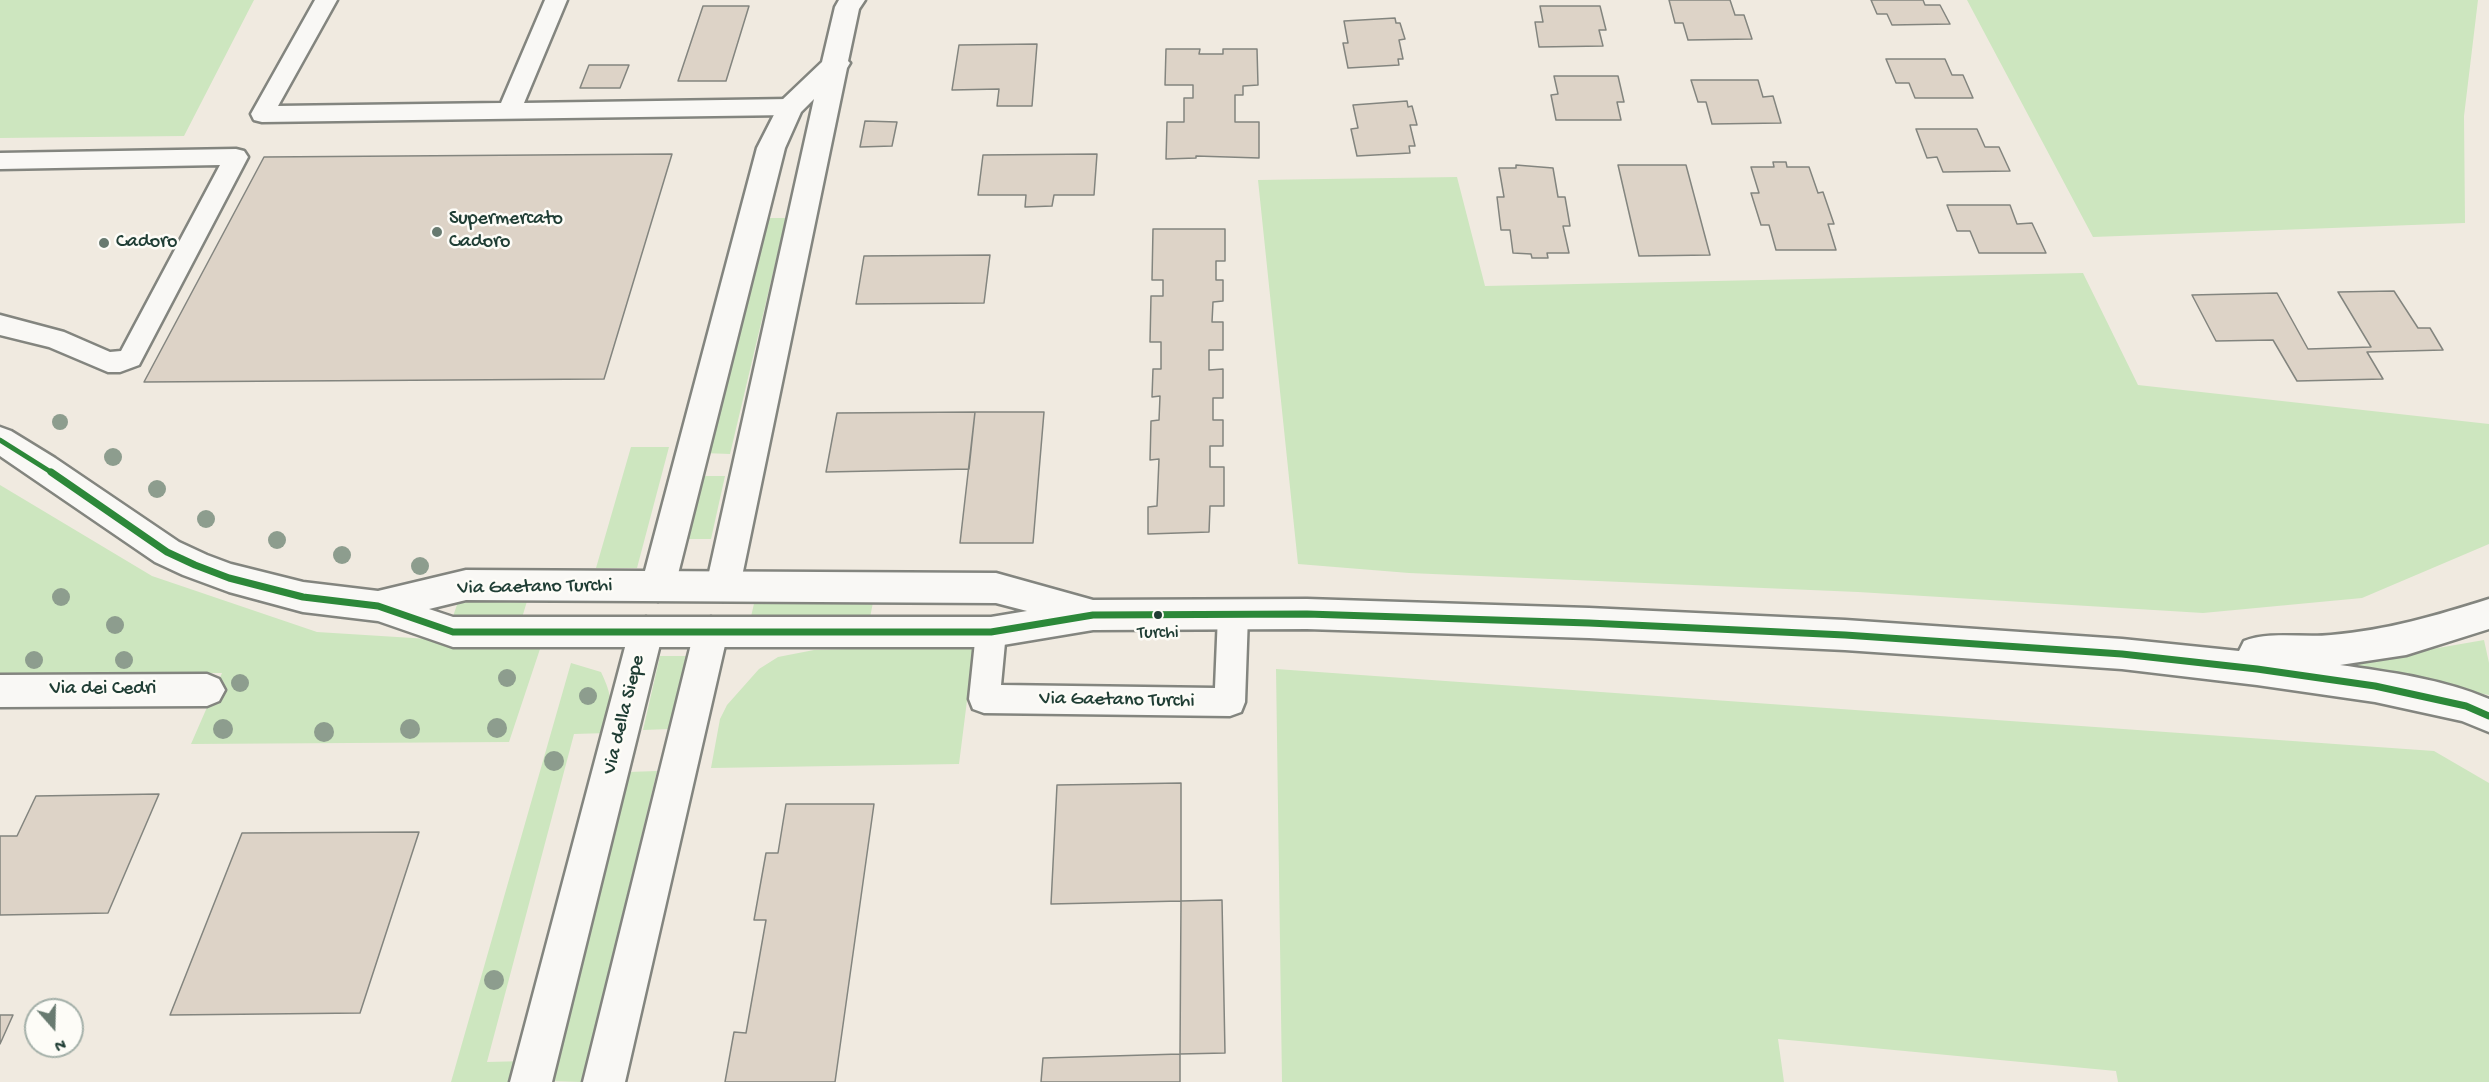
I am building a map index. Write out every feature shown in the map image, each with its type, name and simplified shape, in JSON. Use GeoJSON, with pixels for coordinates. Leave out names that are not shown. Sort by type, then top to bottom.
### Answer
{"type":"FeatureCollection","features":[{"type":"Feature","properties":{"kind":"street"},"geometry":{"type":"LineString","coordinates":[[604,1082],[723,586],[848,7],[853,0]]}},
{"type":"Feature","properties":{"kind":"street","name":"Via della Siepe"},"geometry":{"type":"LineString","coordinates":[[531,1082],[771,148],[790,107],[837,63]]}},
{"type":"Feature","properties":{"kind":"street"},"geometry":{"type":"LineString","coordinates":[[771,148],[819,147]]}},
{"type":"Feature","properties":{"kind":"street"},"geometry":{"type":"LineString","coordinates":[[755,209],[806,209]]}},
{"type":"Feature","properties":{"kind":"street"},"geometry":{"type":"LineString","coordinates":[[0,440],[44,467],[167,552],[195,565],[229,578],[303,597],[378,606]]}},
{"type":"Feature","properties":{"kind":"street","name":"Via Gaetano Turchi"},"geometry":{"type":"LineString","coordinates":[[378,606],[466,585],[996,588],[1093,615]]}},
{"type":"Feature","properties":{"kind":"street"},"geometry":{"type":"LineString","coordinates":[[991,632],[996,588]]}},
{"type":"Feature","properties":{"kind":"street","name":"Via Gaetano Turchi"},"geometry":{"type":"LineString","coordinates":[[378,606],[453,632],[991,632],[1093,615],[1307,614],[1845,635],[2122,654],[2257,669],[2375,686],[2466,706],[2489,716]]}},
{"type":"Feature","properties":{"kind":"street","name":"Via Gaetano Turchi"},"geometry":{"type":"LineString","coordinates":[[2122,654],[2330,651],[2406,640],[2489,614]]}},
{"type":"Feature","properties":{"kind":"street","name":"Via dei Cedri"},"geometry":{"type":"LineString","coordinates":[[0,691],[207,690]]}},
{"type":"Feature","properties":{"kind":"lane"},"geometry":{"type":"LineString","coordinates":[[326,0],[262,114],[790,107]]}},
{"type":"Feature","properties":{"kind":"lane"},"geometry":{"type":"LineString","coordinates":[[509,111],[556,0]]}},
{"type":"Feature","properties":{"kind":"lane"},"geometry":{"type":"LineString","coordinates":[[0,161],[236,157],[130,358],[120,362],[108,362],[55,339],[0,325]]}},
{"type":"Feature","properties":{"kind":"lane","name":"Via Gaetano Turchi"},"geometry":{"type":"LineString","coordinates":[[991,632],[984,699],[1230,702],[1233,615]]}},
{"type":"Feature","properties":{"kind":"green space"},"geometry":{"type":"Polygon","coordinates":[[[0,0],[254,0],[184,136],[0,138],[0,0]]]}},
{"type":"Feature","properties":{"kind":"green space"},"geometry":{"type":"Polygon","coordinates":[[[1967,0],[2478,0],[2464,116],[2465,223],[2093,237],[1967,0]]]}},
{"type":"Feature","properties":{"kind":"green space"},"geometry":{"type":"Polygon","coordinates":[[[1457,177],[1485,286],[2083,273],[2138,385],[2489,424],[2489,544],[2362,598],[2203,613],[1858,592],[1409,573],[1298,564],[1258,180],[1457,177]]]}},
{"type":"Feature","properties":{"kind":"green space"},"geometry":{"type":"Polygon","coordinates":[[[763,218],[786,218],[730,454],[703,453],[763,218]]]}},
{"type":"Feature","properties":{"kind":"green space"},"geometry":{"type":"Polygon","coordinates":[[[631,447],[669,447],[637,568],[596,568],[631,447]]]}},
{"type":"Feature","properties":{"kind":"green space"},"geometry":{"type":"Polygon","coordinates":[[[701,476],[725,476],[711,539],[686,539],[701,476]]]}},
{"type":"Feature","properties":{"kind":"green space"},"geometry":{"type":"Polygon","coordinates":[[[0,485],[152,576],[317,632],[541,646],[509,742],[191,744],[222,673],[0,674],[0,485]]]}},
{"type":"Feature","properties":{"kind":"green space"},"geometry":{"type":"Polygon","coordinates":[[[756,595],[874,597],[869,623],[750,621],[756,595]]]}},
{"type":"Feature","properties":{"kind":"green space"},"geometry":{"type":"Polygon","coordinates":[[[528,598],[521,621],[451,622],[459,599],[528,598]]]}},
{"type":"Feature","properties":{"kind":"green space"},"geometry":{"type":"Polygon","coordinates":[[[2484,640],[2489,663],[2489,695],[2334,666],[2484,640]]]}},
{"type":"Feature","properties":{"kind":"green space"},"geometry":{"type":"Polygon","coordinates":[[[974,645],[959,764],[711,768],[720,719],[727,705],[759,669],[778,657],[814,650],[974,645]]]}},
{"type":"Feature","properties":{"kind":"green space"},"geometry":{"type":"Polygon","coordinates":[[[660,656],[686,656],[670,729],[643,730],[660,656]]]}},
{"type":"Feature","properties":{"kind":"green space"},"geometry":{"type":"Polygon","coordinates":[[[571,663],[601,672],[610,695],[611,708],[608,733],[574,734],[487,1062],[526,1061],[521,1082],[451,1082],[571,663]]]}},
{"type":"Feature","properties":{"kind":"green space"},"geometry":{"type":"Polygon","coordinates":[[[1276,669],[2434,751],[2489,783],[2489,1082],[2118,1082],[2116,1071],[1778,1039],[1784,1082],[1282,1082],[1276,669]]]}},
{"type":"Feature","properties":{"kind":"green space"},"geometry":{"type":"Polygon","coordinates":[[[657,771],[582,1082],[549,1081],[628,772],[657,771]]]}},
{"type":"Feature","properties":{"kind":"building"},"geometry":{"type":"Polygon","coordinates":[[[1669,0],[1730,0],[1735,15],[1744,15],[1752,39],[1688,40],[1683,23],[1675,23],[1669,0]]]}},
{"type":"Feature","properties":{"kind":"building"},"geometry":{"type":"Polygon","coordinates":[[[1871,0],[1923,0],[1925,5],[1940,5],[1950,24],[1892,25],[1887,14],[1877,14],[1871,0]]]}},
{"type":"Feature","properties":{"kind":"building"},"geometry":{"type":"Polygon","coordinates":[[[703,6],[749,6],[726,81],[678,81],[703,6]]]}},
{"type":"Feature","properties":{"kind":"building"},"geometry":{"type":"Polygon","coordinates":[[[1540,6],[1600,6],[1606,30],[1599,30],[1603,46],[1539,47],[1535,22],[1543,22],[1540,6]]]}},
{"type":"Feature","properties":{"kind":"building"},"geometry":{"type":"Polygon","coordinates":[[[1395,18],[1396,23],[1400,23],[1405,39],[1399,40],[1403,59],[1398,59],[1399,65],[1348,68],[1343,43],[1348,43],[1344,21],[1395,18]]]}},
{"type":"Feature","properties":{"kind":"building"},"geometry":{"type":"Polygon","coordinates":[[[1037,44],[1032,106],[997,106],[999,89],[952,90],[959,45],[1037,44]]]}},
{"type":"Feature","properties":{"kind":"building"},"geometry":{"type":"Polygon","coordinates":[[[1166,49],[1200,49],[1199,54],[1223,54],[1223,49],[1257,49],[1258,85],[1243,86],[1243,95],[1235,95],[1235,122],[1259,122],[1259,158],[1196,156],[1196,158],[1166,159],[1167,122],[1184,122],[1184,98],[1193,98],[1193,85],[1165,85],[1166,49]]]}},
{"type":"Feature","properties":{"kind":"building"},"geometry":{"type":"Polygon","coordinates":[[[1886,59],[1945,59],[1952,75],[1963,75],[1973,98],[1915,98],[1909,83],[1896,83],[1886,59]]]}},
{"type":"Feature","properties":{"kind":"building"},"geometry":{"type":"Polygon","coordinates":[[[589,65],[629,65],[620,88],[580,88],[589,65]]]}},
{"type":"Feature","properties":{"kind":"building"},"geometry":{"type":"Polygon","coordinates":[[[1554,76],[1618,76],[1624,102],[1617,102],[1621,120],[1556,120],[1551,95],[1558,94],[1554,76]]]}},
{"type":"Feature","properties":{"kind":"building"},"geometry":{"type":"Polygon","coordinates":[[[1691,80],[1758,80],[1763,97],[1773,96],[1781,123],[1712,124],[1706,102],[1698,102],[1691,80]]]}},
{"type":"Feature","properties":{"kind":"building"},"geometry":{"type":"Polygon","coordinates":[[[1407,101],[1408,107],[1412,106],[1417,125],[1410,125],[1415,146],[1409,146],[1410,153],[1357,156],[1351,129],[1358,128],[1353,105],[1407,101]]]}},
{"type":"Feature","properties":{"kind":"building"},"geometry":{"type":"Polygon","coordinates":[[[865,121],[897,122],[892,146],[860,147],[865,121]]]}},
{"type":"Feature","properties":{"kind":"building"},"geometry":{"type":"Polygon","coordinates":[[[1916,129],[1977,129],[1985,147],[1999,147],[2010,171],[1943,172],[1937,157],[1927,158],[1916,129]]]}},
{"type":"Feature","properties":{"kind":"building","name":"Supermercato Cadoro"},"geometry":{"type":"Polygon","coordinates":[[[672,154],[604,379],[144,382],[264,157],[672,154]]]}},
{"type":"Feature","properties":{"kind":"building"},"geometry":{"type":"Polygon","coordinates":[[[1097,154],[1094,195],[1054,195],[1052,206],[1025,207],[1026,195],[978,195],[983,155],[1097,154]]]}},
{"type":"Feature","properties":{"kind":"building"},"geometry":{"type":"Polygon","coordinates":[[[1773,162],[1786,162],[1787,167],[1809,167],[1818,193],[1823,192],[1834,224],[1828,224],[1836,250],[1776,250],[1769,225],[1761,225],[1751,193],[1759,193],[1751,167],[1774,167],[1773,162]]]}},
{"type":"Feature","properties":{"kind":"building"},"geometry":{"type":"Polygon","coordinates":[[[1516,165],[1553,168],[1558,197],[1565,197],[1570,226],[1563,226],[1569,253],[1547,253],[1548,258],[1532,258],[1531,254],[1513,253],[1510,230],[1501,230],[1497,197],[1504,197],[1499,168],[1516,168],[1516,165]]]}},
{"type":"Feature","properties":{"kind":"building"},"geometry":{"type":"Polygon","coordinates":[[[1618,165],[1686,165],[1710,255],[1639,256],[1618,165]]]}},
{"type":"Feature","properties":{"kind":"building"},"geometry":{"type":"Polygon","coordinates":[[[1947,205],[2010,205],[2017,224],[2032,223],[2046,253],[1979,253],[1970,231],[1957,231],[1947,205]]]}},
{"type":"Feature","properties":{"kind":"building"},"geometry":{"type":"Polygon","coordinates":[[[1153,229],[1225,229],[1225,261],[1216,261],[1216,280],[1223,280],[1223,301],[1213,302],[1212,322],[1223,322],[1223,350],[1209,350],[1209,370],[1223,369],[1223,398],[1213,398],[1213,420],[1223,420],[1223,446],[1210,446],[1210,467],[1224,467],[1224,506],[1210,506],[1209,532],[1148,534],[1148,507],[1157,506],[1159,459],[1150,460],[1151,421],[1159,420],[1160,396],[1152,397],[1153,369],[1161,369],[1161,342],[1150,342],[1151,296],[1163,296],[1163,280],[1152,280],[1153,229]]]}},
{"type":"Feature","properties":{"kind":"building"},"geometry":{"type":"Polygon","coordinates":[[[990,255],[984,303],[856,304],[864,256],[990,255]]]}},
{"type":"Feature","properties":{"kind":"building"},"geometry":{"type":"Polygon","coordinates":[[[2394,291],[2418,328],[2430,328],[2443,350],[2367,352],[2383,379],[2297,381],[2273,340],[2216,341],[2192,295],[2277,293],[2308,349],[2371,347],[2338,292],[2394,291]]]}},
{"type":"Feature","properties":{"kind":"building"},"geometry":{"type":"Polygon","coordinates":[[[975,412],[969,469],[826,472],[837,413],[975,412]]]}},
{"type":"Feature","properties":{"kind":"building"},"geometry":{"type":"Polygon","coordinates":[[[975,412],[1044,412],[1033,543],[960,543],[975,412]]]}},
{"type":"Feature","properties":{"kind":"building"},"geometry":{"type":"Polygon","coordinates":[[[1181,783],[1181,901],[1051,904],[1057,785],[1181,783]]]}},
{"type":"Feature","properties":{"kind":"building"},"geometry":{"type":"Polygon","coordinates":[[[159,794],[108,913],[0,915],[0,836],[17,836],[36,796],[159,794]]]}},
{"type":"Feature","properties":{"kind":"building"},"geometry":{"type":"Polygon","coordinates":[[[786,804],[874,804],[835,1082],[725,1082],[734,1032],[746,1033],[766,920],[754,920],[766,853],[778,853],[786,804]]]}},
{"type":"Feature","properties":{"kind":"building"},"geometry":{"type":"Polygon","coordinates":[[[419,832],[360,1013],[170,1015],[242,833],[419,832]]]}},
{"type":"Feature","properties":{"kind":"building"},"geometry":{"type":"Polygon","coordinates":[[[1222,900],[1225,1053],[1180,1054],[1181,901],[1222,900]]]}},
{"type":"Feature","properties":{"kind":"building"},"geometry":{"type":"Polygon","coordinates":[[[0,1015],[13,1015],[0,1044],[0,1015]]]}},
{"type":"Feature","properties":{"kind":"building"},"geometry":{"type":"Polygon","coordinates":[[[1180,1054],[1180,1082],[1041,1082],[1043,1058],[1180,1054]]]}},
{"type":"Feature","properties":{"kind":"transit line"},"geometry":{"type":"LineString","coordinates":[[0,440],[44,467],[167,552],[195,565],[229,578],[303,597],[378,606],[453,632],[991,632],[1093,615],[1307,614],[1589,623],[1845,635],[2122,654],[2257,669],[2375,686],[2466,706],[2489,716]]}},
{"type":"Feature","properties":{"kind":"place","name":"Supermercato Cadoro"},"geometry":{"type":"Point","coordinates":[437,232]}},
{"type":"Feature","properties":{"kind":"place","name":"Cadoro"},"geometry":{"type":"Point","coordinates":[104,243]}},
{"type":"Feature","properties":{"kind":"place","name":"Turchi"},"geometry":{"type":"Point","coordinates":[1158,615]}}]}
